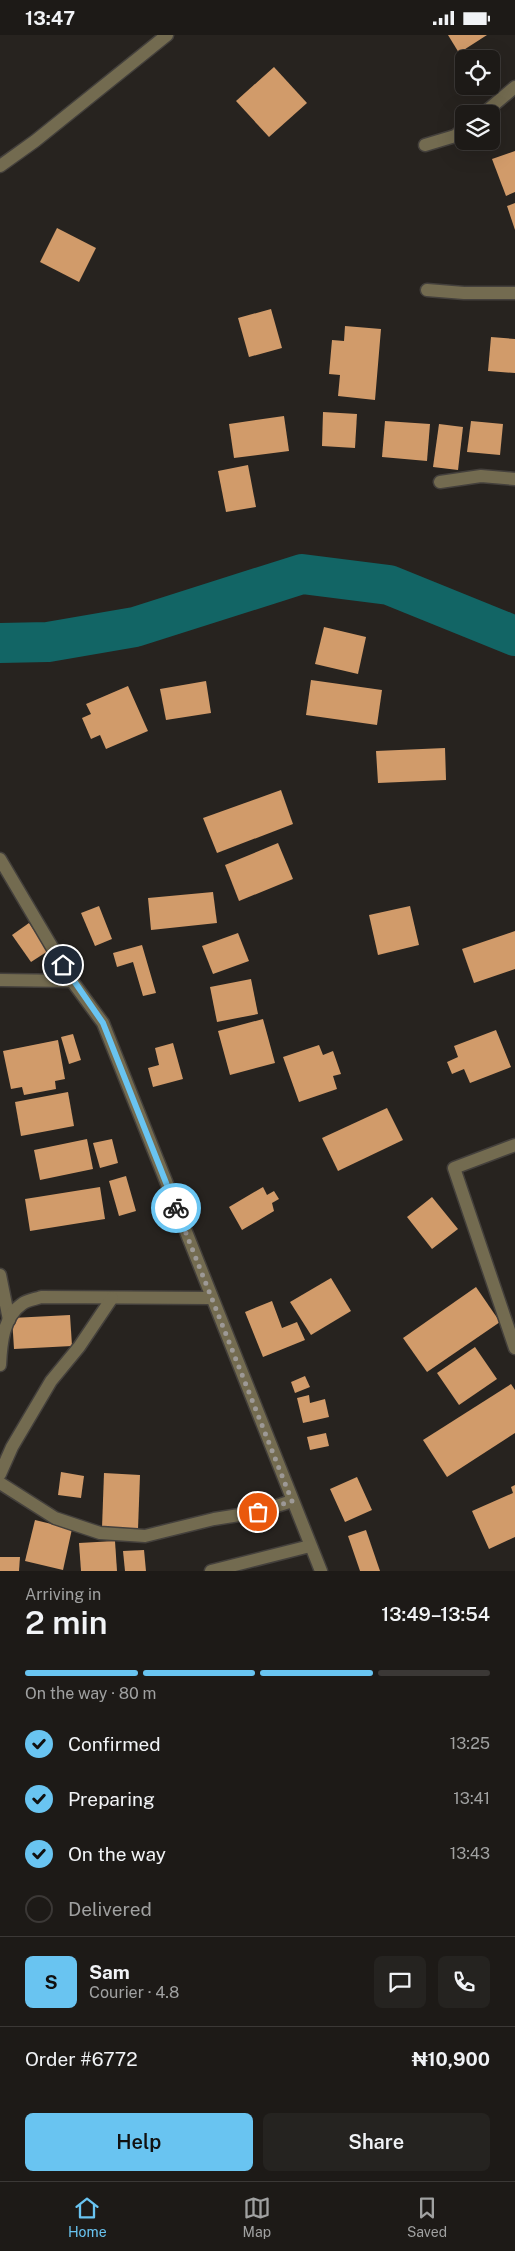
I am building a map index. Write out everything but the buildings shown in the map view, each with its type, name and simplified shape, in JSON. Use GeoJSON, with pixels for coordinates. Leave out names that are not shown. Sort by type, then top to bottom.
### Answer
{"type":"FeatureCollection","features":[{"type":"Feature","properties":{"kind":"street"},"geometry":{"type":"LineString","coordinates":[[0,166],[35,141],[167,35]]}},
{"type":"Feature","properties":{"kind":"street"},"geometry":{"type":"LineString","coordinates":[[493,105],[515,87]]}},
{"type":"Feature","properties":{"kind":"street"},"geometry":{"type":"LineString","coordinates":[[425,145],[455,136]]}},
{"type":"Feature","properties":{"kind":"street"},"geometry":{"type":"LineString","coordinates":[[427,290],[464,293],[515,293]]}},
{"type":"Feature","properties":{"kind":"street"},"geometry":{"type":"LineString","coordinates":[[440,482],[481,476],[515,479]]}},
{"type":"Feature","properties":{"kind":"street"},"geometry":{"type":"LineString","coordinates":[[0,859],[72,981],[103,1023],[320,1571]]}},
{"type":"Feature","properties":{"kind":"street"},"geometry":{"type":"LineString","coordinates":[[0,980],[72,981]]}},
{"type":"Feature","properties":{"kind":"street"},"geometry":{"type":"LineString","coordinates":[[515,1145],[454,1168],[515,1348]]}},
{"type":"Feature","properties":{"kind":"street"},"geometry":{"type":"LineString","coordinates":[[0,1275],[9,1320]]}},
{"type":"Feature","properties":{"kind":"street"},"geometry":{"type":"LineString","coordinates":[[0,1365],[1,1341],[9,1320],[22,1303],[42,1297],[211,1298]]}},
{"type":"Feature","properties":{"kind":"street"},"geometry":{"type":"LineString","coordinates":[[0,1474],[12,1447],[50,1381],[79,1347],[112,1298]]}},
{"type":"Feature","properties":{"kind":"street"},"geometry":{"type":"LineString","coordinates":[[0,1483],[55,1518],[100,1533],[145,1536],[214,1519],[258,1512],[292,1501]]}},
{"type":"Feature","properties":{"kind":"street"},"geometry":{"type":"LineString","coordinates":[[211,1571],[310,1546]]}},
{"type":"Feature","properties":{"kind":"waterway"},"geometry":{"type":"LineString","coordinates":[[0,643],[48,642],[135,627],[302,574],[389,585],[515,636]]}},
{"type":"Feature","properties":{"kind":"way so far"},"geometry":{"type":"LineString","coordinates":[[176,1208],[292,1501],[258,1512]]}},
{"type":"Feature","properties":{"kind":"route"},"geometry":{"type":"LineString","coordinates":[[63,965],[72,981],[103,1023],[176,1208]]}}]}
